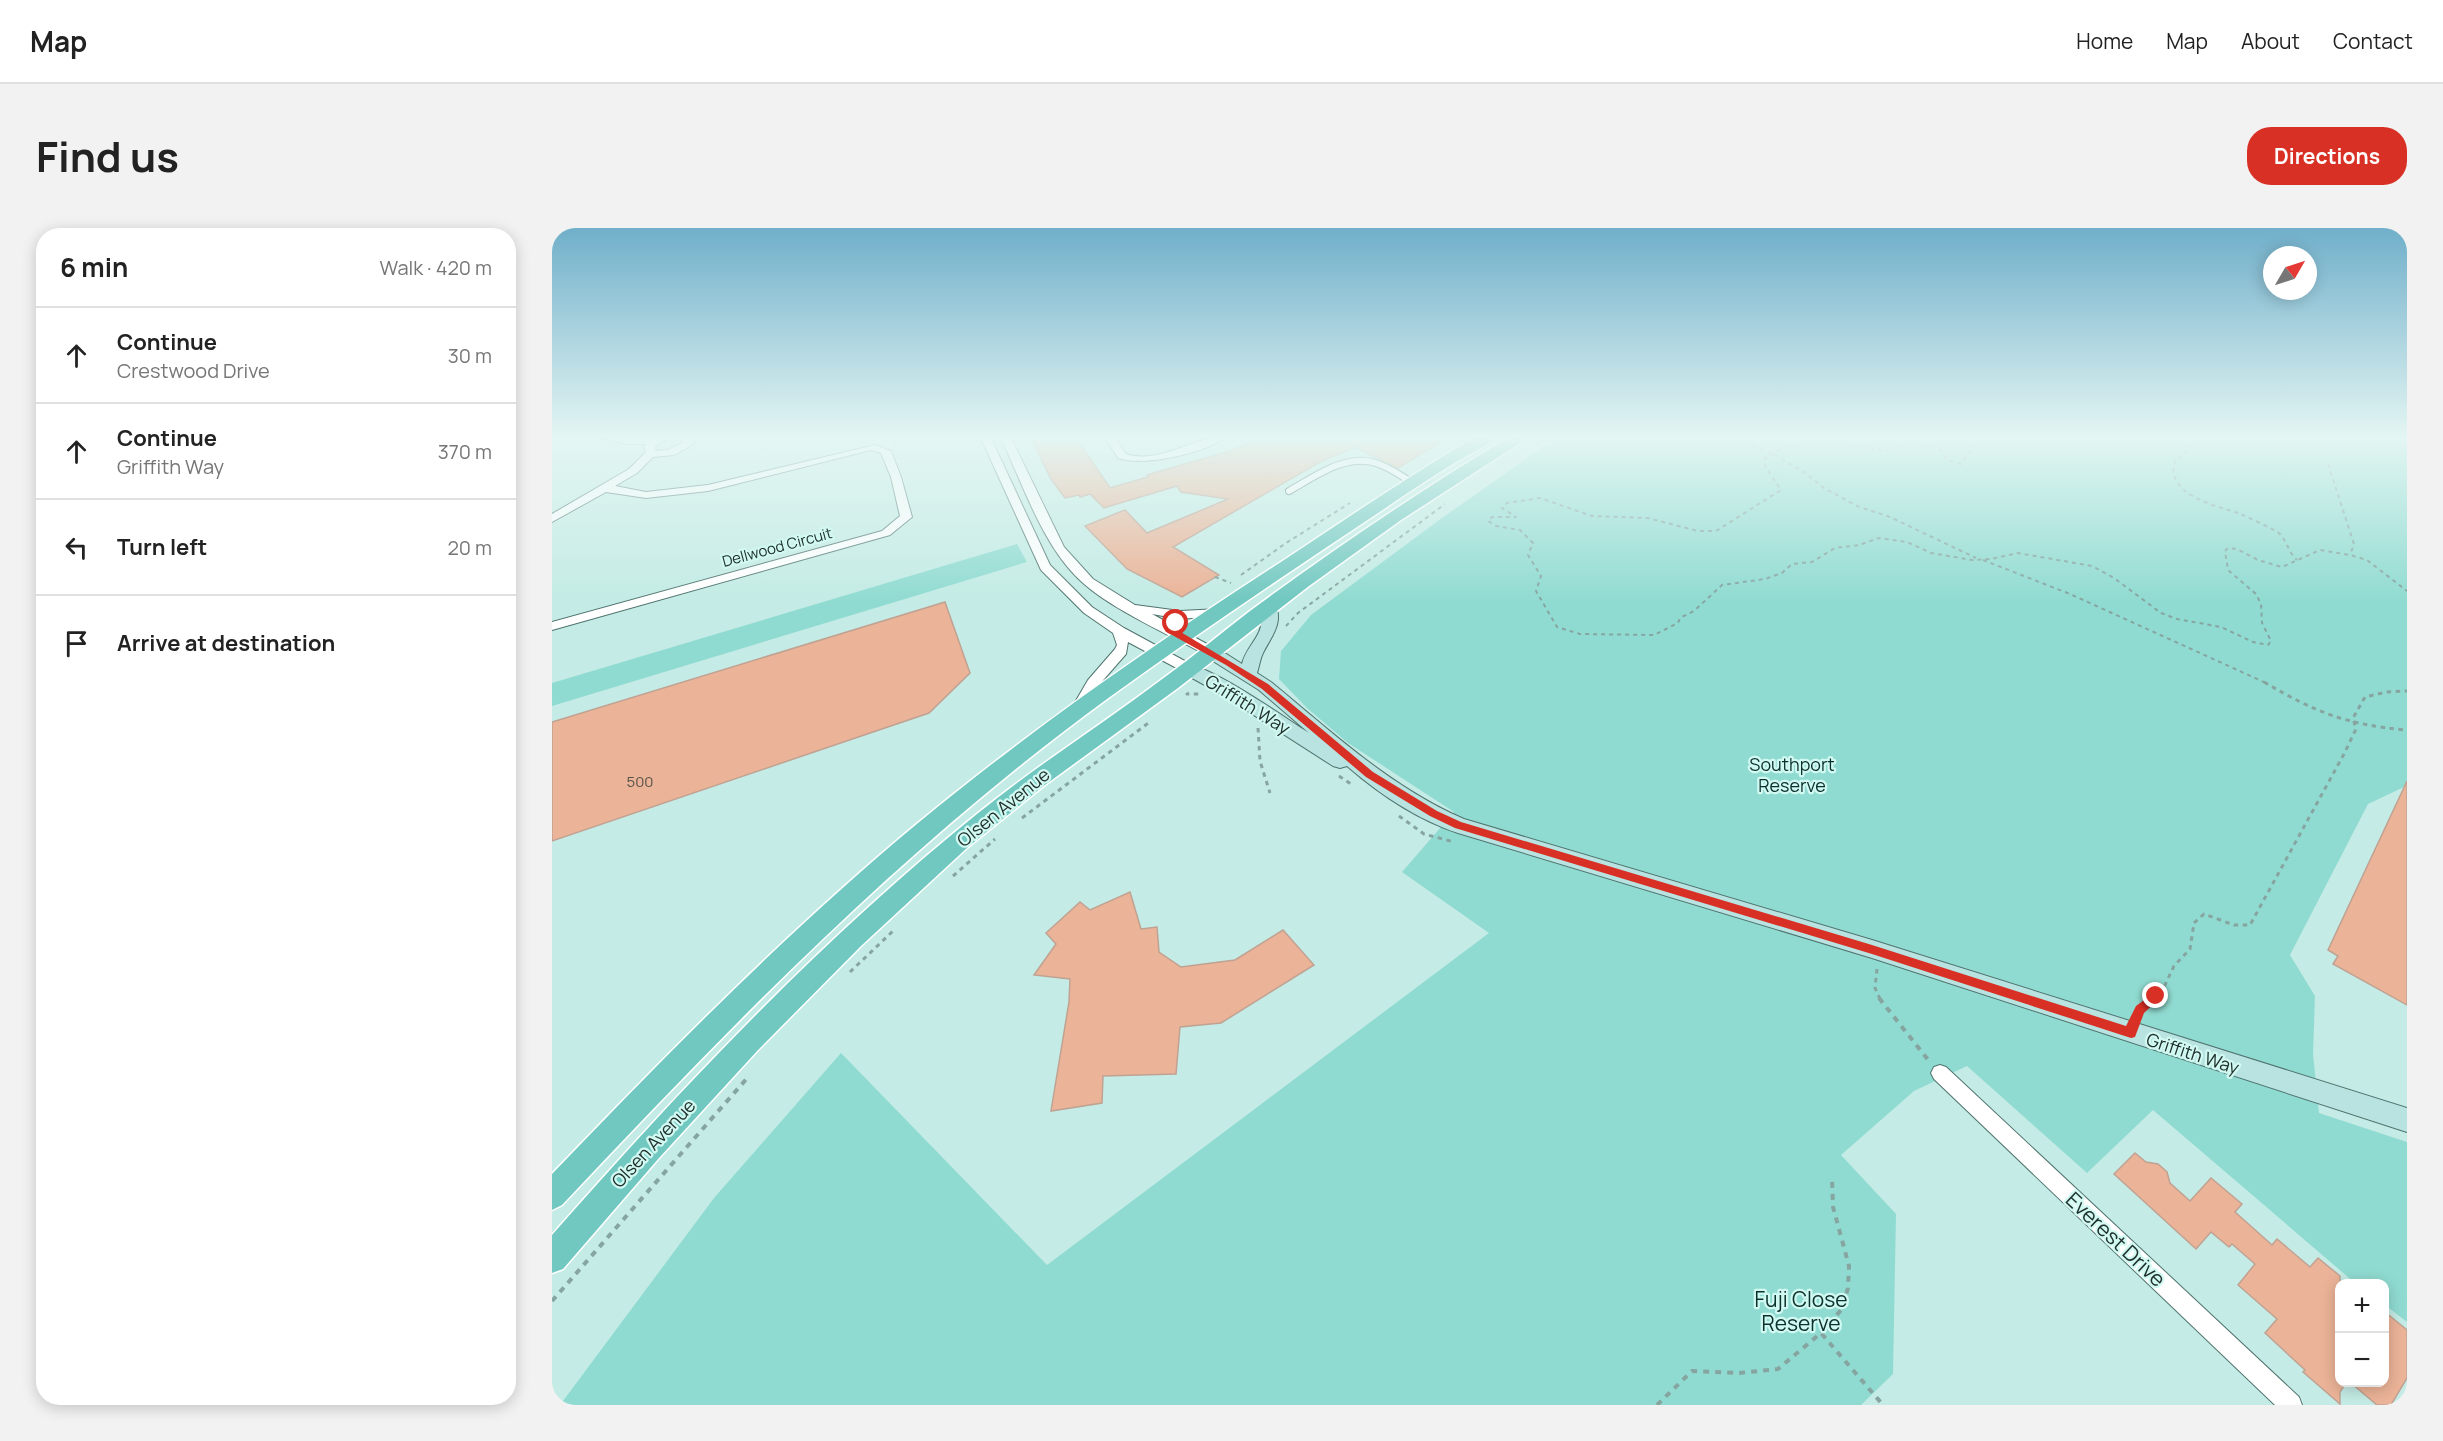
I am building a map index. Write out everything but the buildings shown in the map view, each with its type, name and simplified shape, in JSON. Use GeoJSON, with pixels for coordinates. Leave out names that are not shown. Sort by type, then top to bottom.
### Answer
{"type":"FeatureCollection","features":[{"type":"Feature","properties":{"kind":"main road","name":"Olsen Avenue"},"geometry":{"type":"LineString","coordinates":[[552,1195],[698,1043],[806,937],[980,785],[1216,612],[1401,491]]}},
{"type":"Feature","properties":{"kind":"main road","name":"Olsen Avenue"},"geometry":{"type":"LineString","coordinates":[[552,1258],[634,1163],[753,1036],[900,895],[1008,801],[1190,687],[1211,652],[1269,606],[1349,548],[1445,491]]}},
{"type":"Feature","properties":{"kind":"street"},"geometry":{"type":"LineString","coordinates":[[552,519],[600,491]]}},
{"type":"Feature","properties":{"kind":"street","name":"Dellwood Circuit"},"geometry":{"type":"LineString","coordinates":[[622,491],[646,495],[682,491]]}},
{"type":"Feature","properties":{"kind":"street","name":"Dellwood Circuit"},"geometry":{"type":"LineString","coordinates":[[552,626],[886,533],[906,517],[899,491]]}},
{"type":"Feature","properties":{"kind":"street"},"geometry":{"type":"LineString","coordinates":[[1010,491],[1045,567],[1088,610],[1158,653],[1190,687]]}},
{"type":"Feature","properties":{"kind":"street"},"geometry":{"type":"LineString","coordinates":[[1031,491],[1059,548],[1066,559],[1089,582],[1125,605],[1211,652]]}},
{"type":"Feature","properties":{"kind":"street"},"geometry":{"type":"LineString","coordinates":[[1125,605],[1173,615],[1216,612]]}},
{"type":"Feature","properties":{"kind":"street"},"geometry":{"type":"LineString","coordinates":[[1248,675],[1253,655],[1269,630],[1269,606]]}},
{"type":"Feature","properties":{"kind":"street"},"geometry":{"type":"LineString","coordinates":[[1075,714],[1093,683],[1121,651],[1123,645],[1119,631]]}},
{"type":"Feature","properties":{"kind":"street","name":"Griffith Way"},"geometry":{"type":"LineString","coordinates":[[1211,652],[1273,693],[1364,782],[1458,825],[1872,961],[2131,1033],[2407,1120]]}},
{"type":"Feature","properties":{"kind":"street","name":"Griffith Way"},"geometry":{"type":"LineString","coordinates":[[1190,687],[1263,711],[1307,742],[1348,765],[1364,782]]}},
{"type":"Feature","properties":{"kind":"street","name":"Everest Drive"},"geometry":{"type":"LineString","coordinates":[[1940,1073],[2291,1405]]}},
{"type":"Feature","properties":{"kind":"path"},"geometry":{"type":"LineString","coordinates":[[1780,491],[1716,531],[1698,531],[1648,518],[1592,516],[1540,498],[1507,503],[1502,508],[1516,517],[1492,517],[1488,521],[1496,526],[1520,530],[1533,543],[1528,555],[1540,571],[1541,582],[1536,591],[1557,627],[1580,634],[1654,635],[1678,623],[1680,618],[1694,611],[1722,585],[1752,583],[1782,573],[1792,564],[1812,562],[1835,548],[1859,545],[1879,538],[1907,542],[1931,553],[1978,559],[1991,559],[2018,553],[2092,566],[2114,578],[2161,613],[2185,621],[2220,627],[2253,642],[2268,645],[2271,641],[2258,613],[2261,604],[2253,589],[2230,574],[2226,568],[2225,551],[2228,548],[2237,549],[2258,560],[2282,567],[2320,550],[2350,555],[2367,560],[2407,591]]}},
{"type":"Feature","properties":{"kind":"path"},"geometry":{"type":"LineString","coordinates":[[1833,491],[1857,506],[1890,517],[1978,559],[2070,594],[2137,626],[2253,675],[2293,699],[2329,716],[2354,723],[2407,730]]}},
{"type":"Feature","properties":{"kind":"path"},"geometry":{"type":"LineString","coordinates":[[2187,491],[2197,500],[2240,514],[2277,532],[2284,538],[2289,553],[2298,559]]}},
{"type":"Feature","properties":{"kind":"path"},"geometry":{"type":"LineString","coordinates":[[2337,491],[2354,544],[2350,555]]}},
{"type":"Feature","properties":{"kind":"path"},"geometry":{"type":"LineString","coordinates":[[1224,589],[1286,543],[1356,499]]}},
{"type":"Feature","properties":{"kind":"path"},"geometry":{"type":"LineString","coordinates":[[1280,634],[1298,613],[1451,500]]}},
{"type":"Feature","properties":{"kind":"path"},"geometry":{"type":"LineString","coordinates":[[1215,577],[1231,583]]}},
{"type":"Feature","properties":{"kind":"path"},"geometry":{"type":"LineString","coordinates":[[2131,1033],[2133,1021],[2140,1009],[2164,987],[2174,966],[2190,949],[2194,923],[2204,915],[2234,925],[2250,925],[2274,876],[2335,774],[2356,729],[2353,718],[2365,697],[2387,692],[2407,691]]}},
{"type":"Feature","properties":{"kind":"path"},"geometry":{"type":"LineString","coordinates":[[1018,820],[1159,715]]}},
{"type":"Feature","properties":{"kind":"path"},"geometry":{"type":"LineString","coordinates":[[1266,730],[1258,724],[1257,744],[1262,770],[1270,793]]}},
{"type":"Feature","properties":{"kind":"path"},"geometry":{"type":"LineString","coordinates":[[1330,770],[1364,782]]}},
{"type":"Feature","properties":{"kind":"path"},"geometry":{"type":"LineString","coordinates":[[1396,814],[1418,830],[1444,842],[1456,842]]}},
{"type":"Feature","properties":{"kind":"path"},"geometry":{"type":"LineString","coordinates":[[952,876],[1000,834]]}},
{"type":"Feature","properties":{"kind":"path"},"geometry":{"type":"LineString","coordinates":[[844,979],[894,930]]}},
{"type":"Feature","properties":{"kind":"path"},"geometry":{"type":"LineString","coordinates":[[1872,961],[1875,987],[1881,1003],[1940,1073]]}},
{"type":"Feature","properties":{"kind":"path"},"geometry":{"type":"LineString","coordinates":[[552,1301],[756,1069]]}},
{"type":"Feature","properties":{"kind":"path"},"geometry":{"type":"LineString","coordinates":[[1657,1405],[1692,1371],[1739,1373],[1778,1369],[1821,1333],[1842,1309],[1848,1288],[1849,1266],[1833,1208],[1832,1177]]}},
{"type":"Feature","properties":{"kind":"path"},"geometry":{"type":"LineString","coordinates":[[1821,1333],[1883,1405]]}},
{"type":"Feature","properties":{"kind":"green space","name":"Southport Reserve"},"geometry":{"type":"Polygon","coordinates":[[[1481,491],[2407,491],[2407,781],[2404,787],[2368,804],[2290,955],[2315,996],[2313,1054],[2319,1113],[2407,1142],[2407,1322],[2389,1308],[2389,1279],[2350,1279],[2153,1110],[2087,1173],[1967,1066],[1914,1091],[1841,1155],[1896,1214],[1893,1374],[1861,1405],[560,1405],[714,1198],[841,1053],[1047,1265],[1489,933],[1402,872],[1454,812],[1348,743],[1307,708],[1279,679],[1281,651],[1311,615],[1481,491]]]}},
{"type":"Feature","properties":{"kind":"green space"},"geometry":{"type":"Polygon","coordinates":[[[1017,544],[1027,562],[552,706],[552,683],[1017,544]]]}},
{"type":"Feature","properties":{"kind":"route"},"geometry":{"type":"LineString","coordinates":[[1176,623],[1168,629],[1265,686],[1369,774],[1433,814],[1458,825],[1872,950],[2131,1033],[2133,1021],[2140,1009],[2156,996]]}},
{"type":"Feature","properties":{"kind":"park label","name":"Fuji Close Reserve"},"geometry":{"type":"Point","coordinates":[1801,1311]}}]}
